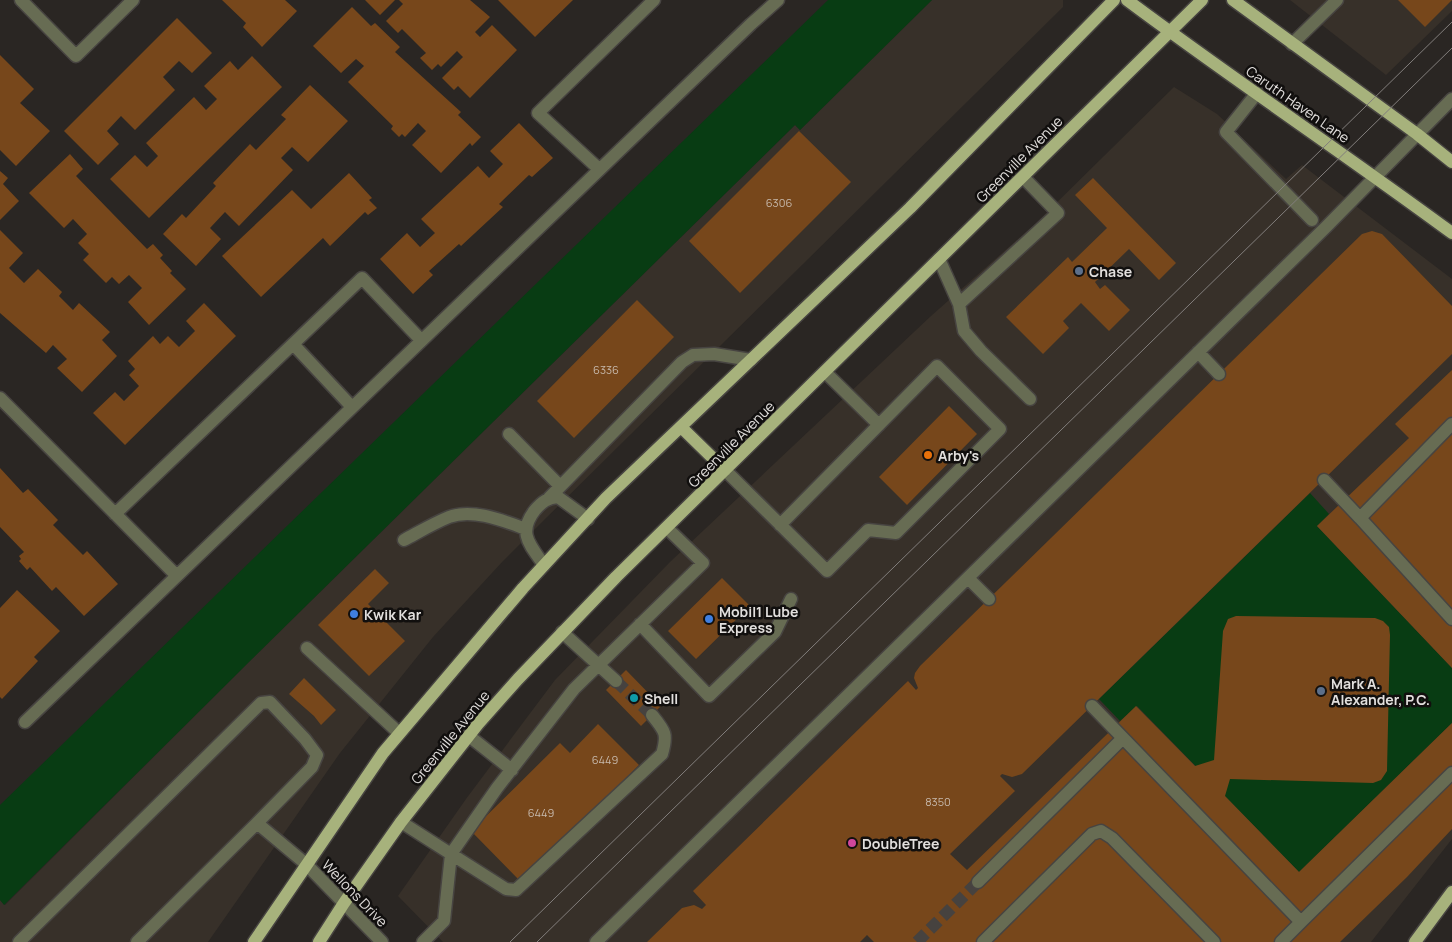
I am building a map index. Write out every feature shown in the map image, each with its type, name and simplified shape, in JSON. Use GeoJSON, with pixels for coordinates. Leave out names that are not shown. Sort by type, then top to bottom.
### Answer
{"type":"FeatureCollection","features":[{"type":"Feature","properties":{"kind":"main road"},"geometry":{"type":"LineString","coordinates":[[254,942],[383,752],[544,565],[606,498],[910,208],[1114,0]]}},
{"type":"Feature","properties":{"kind":"main road","name":"Caruth Haven Lane"},"geometry":{"type":"LineString","coordinates":[[1127,0],[1452,233]]}},
{"type":"Feature","properties":{"kind":"main road","name":"Greenville Avenue"},"geometry":{"type":"LineString","coordinates":[[319,942],[401,822],[469,736],[562,632],[1202,0]]}},
{"type":"Feature","properties":{"kind":"main road"},"geometry":{"type":"LineString","coordinates":[[1233,0],[1417,134],[1452,162]]}},
{"type":"Feature","properties":{"kind":"main road"},"geometry":{"type":"LineString","coordinates":[[681,427],[725,470]]}},
{"type":"Feature","properties":{"kind":"main road"},"geometry":{"type":"LineString","coordinates":[[1415,942],[1452,892]]}},
{"type":"Feature","properties":{"kind":"street"},"geometry":{"type":"LineString","coordinates":[[21,0],[76,56],[133,0]]}},
{"type":"Feature","properties":{"kind":"street"},"geometry":{"type":"LineString","coordinates":[[599,169],[538,113],[654,0]]}},
{"type":"Feature","properties":{"kind":"street"},"geometry":{"type":"LineString","coordinates":[[25,722],[599,169],[778,0]]}},
{"type":"Feature","properties":{"kind":"street"},"geometry":{"type":"LineString","coordinates":[[1292,44],[1337,0]]}},
{"type":"Feature","properties":{"kind":"street"},"geometry":{"type":"LineString","coordinates":[[1257,93],[1226,132],[1312,220]]}},
{"type":"Feature","properties":{"kind":"street"},"geometry":{"type":"LineString","coordinates":[[602,940],[1376,177],[1452,99]]}},
{"type":"Feature","properties":{"kind":"street"},"geometry":{"type":"LineString","coordinates":[[959,304],[1058,212],[1022,177]]}},
{"type":"Feature","properties":{"kind":"street"},"geometry":{"type":"LineString","coordinates":[[939,259],[959,304],[964,331],[981,351],[1030,400]]}},
{"type":"Feature","properties":{"kind":"street"},"geometry":{"type":"LineString","coordinates":[[115,514],[362,278],[421,340]]}},
{"type":"Feature","properties":{"kind":"street"},"geometry":{"type":"LineString","coordinates":[[293,344],[352,406]]}},
{"type":"Feature","properties":{"kind":"street"},"geometry":{"type":"LineString","coordinates":[[1198,352],[1219,374]]}},
{"type":"Feature","properties":{"kind":"street"},"geometry":{"type":"LineString","coordinates":[[544,565],[529,544],[526,529],[529,519],[541,503],[549,498],[682,362],[693,355],[714,354],[751,360]]}},
{"type":"Feature","properties":{"kind":"street"},"geometry":{"type":"LineString","coordinates":[[725,470],[780,525],[827,571],[868,530],[896,533],[1000,428],[937,366],[780,525]]}},
{"type":"Feature","properties":{"kind":"street"},"geometry":{"type":"LineString","coordinates":[[825,372],[879,425]]}},
{"type":"Feature","properties":{"kind":"street"},"geometry":{"type":"LineString","coordinates":[[0,398],[176,575]]}},
{"type":"Feature","properties":{"kind":"street"},"geometry":{"type":"LineString","coordinates":[[1360,518],[1452,424]]}},
{"type":"Feature","properties":{"kind":"street"},"geometry":{"type":"LineString","coordinates":[[509,434],[560,486]]}},
{"type":"Feature","properties":{"kind":"street"},"geometry":{"type":"LineString","coordinates":[[1324,480],[1452,619]]}},
{"type":"Feature","properties":{"kind":"street"},"geometry":{"type":"LineString","coordinates":[[549,498],[558,497],[588,519]]}},
{"type":"Feature","properties":{"kind":"street"},"geometry":{"type":"LineString","coordinates":[[404,540],[451,516],[460,514],[491,516],[526,529]]}},
{"type":"Feature","properties":{"kind":"street"},"geometry":{"type":"LineString","coordinates":[[423,942],[444,921],[451,854],[512,770],[574,689],[703,563],[667,528]]}},
{"type":"Feature","properties":{"kind":"street"},"geometry":{"type":"LineString","coordinates":[[968,578],[989,599]]}},
{"type":"Feature","properties":{"kind":"street"},"geometry":{"type":"LineString","coordinates":[[640,624],[709,696],[775,632],[790,599]]}},
{"type":"Feature","properties":{"kind":"street"},"geometry":{"type":"LineString","coordinates":[[562,632],[616,681]]}},
{"type":"Feature","properties":{"kind":"street"},"geometry":{"type":"LineString","coordinates":[[307,648],[399,734]]}},
{"type":"Feature","properties":{"kind":"street"},"geometry":{"type":"LineString","coordinates":[[19,942],[261,704],[270,702],[305,739],[317,755],[312,767],[137,942]]}},
{"type":"Feature","properties":{"kind":"street"},"geometry":{"type":"LineString","coordinates":[[1092,706],[1301,922]]}},
{"type":"Feature","properties":{"kind":"street"},"geometry":{"type":"LineString","coordinates":[[401,822],[506,889],[516,890],[662,754],[666,739],[663,729],[652,715]]}},
{"type":"Feature","properties":{"kind":"street"},"geometry":{"type":"LineString","coordinates":[[469,736],[512,770]]}},
{"type":"Feature","properties":{"kind":"street"},"geometry":{"type":"LineString","coordinates":[[978,882],[1123,738]]}},
{"type":"Feature","properties":{"kind":"street"},"geometry":{"type":"LineString","coordinates":[[1281,942],[1452,773]]}},
{"type":"Feature","properties":{"kind":"street","name":"Wellons Drive"},"geometry":{"type":"LineString","coordinates":[[257,823],[306,864],[382,942]]}},
{"type":"Feature","properties":{"kind":"street"},"geometry":{"type":"LineString","coordinates":[[983,942],[1092,834],[1101,830],[1112,838],[1214,942]]}},
{"type":"Feature","properties":{"kind":"shaded area"},"geometry":{"type":"Polygon","coordinates":[[[932,0],[1063,0],[1063,7],[503,561],[433,637],[340,753],[208,942],[0,942],[0,900],[5,905],[253,658],[795,125],[800,130],[932,0]]]}},
{"type":"Feature","properties":{"kind":"shaded area"},"geometry":{"type":"Polygon","coordinates":[[[1290,0],[1452,0],[1452,11],[1386,75],[1290,0]]]}},
{"type":"Feature","properties":{"kind":"shaded area"},"geometry":{"type":"Polygon","coordinates":[[[1174,87],[1217,114],[1286,179],[1302,165],[1452,279],[1452,839],[1371,942],[443,942],[398,896],[466,799],[555,680],[670,562],[931,316],[1036,223],[1174,87]]]}},
{"type":"Feature","properties":{"kind":"green space"},"geometry":{"type":"Polygon","coordinates":[[[828,0],[932,0],[800,130],[795,125],[4,905],[0,900],[0,805],[828,0]]]}},
{"type":"Feature","properties":{"kind":"green space"},"geometry":{"type":"Polygon","coordinates":[[[1310,493],[1329,514],[1317,526],[1452,668],[1452,723],[1299,872],[1137,706],[1120,721],[1099,699],[1310,493]]]}},
{"type":"Feature","properties":{"kind":"building"},"geometry":{"type":"Polygon","coordinates":[[[222,0],[285,0],[297,11],[262,47],[243,27],[246,23],[222,0]]]}},
{"type":"Feature","properties":{"kind":"building"},"geometry":{"type":"Polygon","coordinates":[[[365,0],[395,0],[380,15],[365,0]]]}},
{"type":"Feature","properties":{"kind":"building"},"geometry":{"type":"Polygon","coordinates":[[[399,0],[470,0],[490,17],[475,32],[480,37],[492,25],[517,50],[470,98],[458,86],[454,90],[442,78],[463,57],[457,51],[441,67],[438,64],[432,70],[420,58],[426,53],[402,29],[398,33],[386,21],[403,4],[399,0]]]}},
{"type":"Feature","properties":{"kind":"building"},"geometry":{"type":"Polygon","coordinates":[[[498,0],[573,0],[535,37],[498,0]]]}},
{"type":"Feature","properties":{"kind":"building"},"geometry":{"type":"Polygon","coordinates":[[[1398,0],[1452,0],[1425,27],[1398,0]]]}},
{"type":"Feature","properties":{"kind":"building"},"geometry":{"type":"Polygon","coordinates":[[[352,7],[371,26],[375,23],[400,47],[395,52],[461,112],[458,115],[481,137],[472,146],[470,143],[441,173],[412,145],[426,131],[418,123],[405,137],[402,134],[399,137],[391,129],[393,126],[348,82],[364,66],[356,59],[341,73],[313,46],[352,7]]]}},
{"type":"Feature","properties":{"kind":"building"},"geometry":{"type":"Polygon","coordinates":[[[177,18],[212,53],[192,73],[179,61],[163,77],[175,90],[135,130],[121,116],[107,131],[119,144],[98,165],[64,131],[177,18]]]}},
{"type":"Feature","properties":{"kind":"building"},"geometry":{"type":"Polygon","coordinates":[[[0,55],[34,89],[20,103],[50,131],[16,166],[0,150],[0,55]]]}},
{"type":"Feature","properties":{"kind":"building"},"geometry":{"type":"Polygon","coordinates":[[[252,56],[282,87],[149,218],[110,179],[135,155],[147,167],[158,156],[146,143],[194,97],[206,110],[217,99],[204,86],[230,61],[238,70],[252,56]]]}},
{"type":"Feature","properties":{"kind":"building"},"geometry":{"type":"Polygon","coordinates":[[[310,85],[348,121],[308,162],[292,147],[281,158],[293,170],[239,226],[225,212],[210,228],[221,239],[196,266],[163,234],[182,214],[186,218],[216,186],[213,183],[250,144],[256,150],[286,119],[281,115],[310,85]]]}},
{"type":"Feature","properties":{"kind":"building"},"geometry":{"type":"Polygon","coordinates":[[[519,123],[553,158],[532,177],[529,175],[499,204],[503,207],[461,246],[459,244],[429,271],[433,275],[413,294],[380,259],[407,233],[420,247],[435,233],[421,219],[478,166],[489,178],[503,164],[490,151],[519,123]]]}},
{"type":"Feature","properties":{"kind":"building"},"geometry":{"type":"Polygon","coordinates":[[[799,131],[851,182],[740,293],[689,241],[799,131]]]}},
{"type":"Feature","properties":{"kind":"building"},"geometry":{"type":"Polygon","coordinates":[[[70,154],[83,169],[76,176],[147,249],[153,244],[163,255],[160,258],[172,271],[170,273],[186,289],[149,325],[128,302],[142,288],[129,275],[119,284],[112,277],[106,283],[83,260],[89,254],[78,243],[87,234],[73,219],[64,228],[29,193],[70,154]]]}},
{"type":"Feature","properties":{"kind":"building"},"geometry":{"type":"Polygon","coordinates":[[[0,171],[8,178],[3,184],[19,201],[0,220],[0,171]]]}},
{"type":"Feature","properties":{"kind":"building"},"geometry":{"type":"Polygon","coordinates":[[[349,173],[372,198],[369,200],[377,208],[368,215],[365,212],[330,246],[323,238],[261,297],[222,256],[292,190],[311,209],[349,173]]]}},
{"type":"Feature","properties":{"kind":"building","name":"Chase"},"geometry":{"type":"Polygon","coordinates":[[[1093,178],[1176,263],[1159,280],[1129,249],[1095,282],[1100,289],[1105,285],[1130,310],[1109,331],[1081,303],[1063,321],[1069,328],[1043,354],[1006,317],[1068,257],[1072,262],[1107,228],[1075,195],[1093,178]]]}},
{"type":"Feature","properties":{"kind":"building"},"geometry":{"type":"Polygon","coordinates":[[[0,230],[23,253],[9,268],[24,283],[38,269],[62,292],[59,296],[73,310],[79,303],[110,332],[102,340],[117,356],[82,392],[57,368],[67,359],[53,345],[46,353],[0,313],[0,230]]]}},
{"type":"Feature","properties":{"kind":"building"},"geometry":{"type":"Polygon","coordinates":[[[1372,231],[1382,234],[1452,306],[1452,354],[1022,774],[1012,777],[1002,774],[1000,776],[1015,791],[950,854],[967,870],[1136,706],[1195,766],[1214,760],[1223,631],[1228,619],[1236,616],[1375,618],[1383,621],[1389,627],[1390,635],[1387,771],[1381,780],[1373,783],[1230,779],[1225,796],[1299,872],[1452,723],[1452,829],[1407,877],[1340,942],[874,942],[867,935],[860,942],[647,942],[682,908],[694,905],[702,909],[706,905],[693,891],[908,681],[916,690],[918,688],[914,678],[920,666],[1362,234],[1372,231]]]}},
{"type":"Feature","properties":{"kind":"building"},"geometry":{"type":"Polygon","coordinates":[[[637,300],[674,337],[574,438],[537,401],[637,300]]]}},
{"type":"Feature","properties":{"kind":"building"},"geometry":{"type":"Polygon","coordinates":[[[204,303],[236,336],[125,445],[93,413],[115,392],[124,401],[139,386],[129,375],[135,369],[128,361],[153,336],[160,344],[168,336],[179,347],[195,331],[186,321],[204,303]]]}},
{"type":"Feature","properties":{"kind":"building"},"geometry":{"type":"Polygon","coordinates":[[[1452,370],[1452,668],[1317,526],[1409,438],[1395,424],[1452,370]]]}},
{"type":"Feature","properties":{"kind":"building","name":"Arby's"},"geometry":{"type":"Polygon","coordinates":[[[949,406],[977,434],[907,505],[879,477],[949,406]]]}},
{"type":"Feature","properties":{"kind":"building"},"geometry":{"type":"Polygon","coordinates":[[[0,468],[23,493],[28,489],[58,520],[53,525],[83,555],[87,551],[118,584],[84,616],[56,587],[52,591],[30,567],[27,570],[19,561],[21,559],[19,556],[24,552],[0,527],[0,468]]]}},
{"type":"Feature","properties":{"kind":"building","name":"Kwik Kar"},"geometry":{"type":"Polygon","coordinates":[[[375,569],[389,583],[368,604],[405,641],[369,676],[318,625],[375,569]]]}},
{"type":"Feature","properties":{"kind":"building","name":"Mobil1 Lube Express"},"geometry":{"type":"Polygon","coordinates":[[[722,578],[750,606],[696,659],[668,631],[722,578]]]}},
{"type":"Feature","properties":{"kind":"building"},"geometry":{"type":"Polygon","coordinates":[[[17,590],[60,631],[34,657],[38,661],[2,699],[0,697],[0,608],[17,590]]]}},
{"type":"Feature","properties":{"kind":"building","name":"Shell"},"geometry":{"type":"Polygon","coordinates":[[[626,670],[661,706],[641,726],[606,690],[626,670]]]}},
{"type":"Feature","properties":{"kind":"building"},"geometry":{"type":"Polygon","coordinates":[[[304,678],[336,710],[321,725],[314,716],[289,694],[304,678]]]}},
{"type":"Feature","properties":{"kind":"building"},"geometry":{"type":"Polygon","coordinates":[[[598,724],[639,765],[521,882],[471,831],[560,743],[570,753],[598,724]]]}},
{"type":"Feature","properties":{"kind":"tunnel"},"geometry":{"type":"LineString","coordinates":[[616,681],[652,715]]}},
{"type":"Feature","properties":{"kind":"tunnel"},"geometry":{"type":"LineString","coordinates":[[917,942],[978,882]]}},
{"type":"Feature","properties":{"kind":"tram line"},"geometry":{"type":"LineString","coordinates":[[510,942],[1452,22]]}},
{"type":"Feature","properties":{"kind":"tram line"},"geometry":{"type":"LineString","coordinates":[[537,942],[1452,48]]}},
{"type":"Feature","properties":{"kind":"place","name":"Chase"},"geometry":{"type":"Point","coordinates":[1079,271]}},
{"type":"Feature","properties":{"kind":"place","name":"Arby's"},"geometry":{"type":"Point","coordinates":[928,455]}},
{"type":"Feature","properties":{"kind":"place","name":"Kwik Kar"},"geometry":{"type":"Point","coordinates":[354,614]}},
{"type":"Feature","properties":{"kind":"place","name":"Mobil1 Lube Express"},"geometry":{"type":"Point","coordinates":[709,619]}},
{"type":"Feature","properties":{"kind":"place","name":"Mark A. Alexander, P.C."},"geometry":{"type":"Point","coordinates":[1321,691]}},
{"type":"Feature","properties":{"kind":"place","name":"Shell"},"geometry":{"type":"Point","coordinates":[634,698]}},
{"type":"Feature","properties":{"kind":"place","name":"DoubleTree"},"geometry":{"type":"Point","coordinates":[852,843]}}]}
